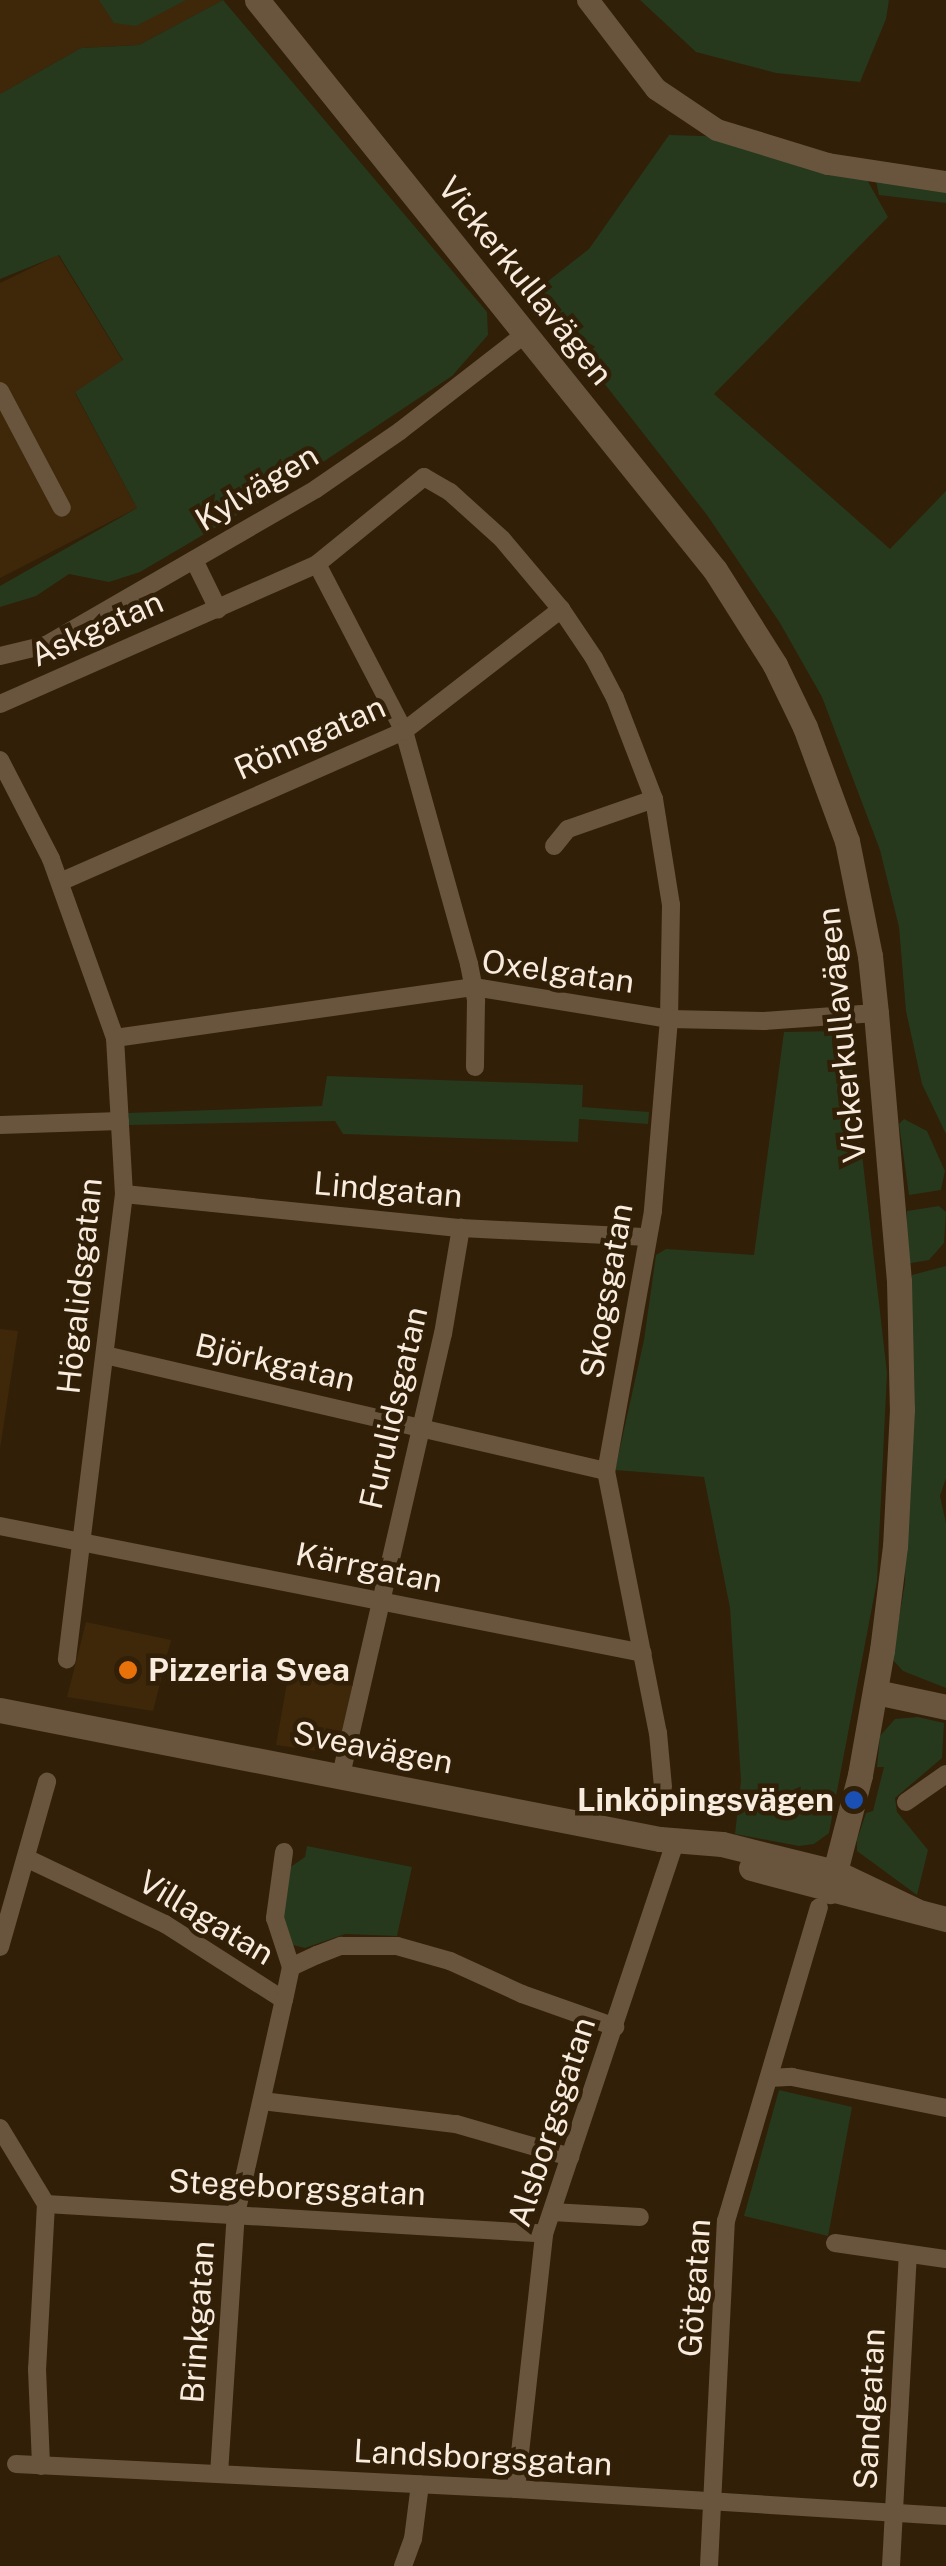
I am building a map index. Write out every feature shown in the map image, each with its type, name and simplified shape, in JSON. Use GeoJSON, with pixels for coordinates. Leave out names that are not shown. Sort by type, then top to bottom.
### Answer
{"type":"FeatureCollection","features":[{"type":"Feature","properties":{"kind":"main road","name":"Vickerkullavägen"},"geometry":{"type":"LineString","coordinates":[[256,0],[714,570],[775,665],[818,758],[847,841],[870,956],[876,1013],[899,1281],[902,1409],[895,1546],[876,1692],[828,1890]]}},
{"type":"Feature","properties":{"kind":"main road"},"geometry":{"type":"LineString","coordinates":[[876,1692],[946,1708]]}},
{"type":"Feature","properties":{"kind":"main road","name":"Sveavägen"},"geometry":{"type":"LineString","coordinates":[[0,1710],[675,1842],[722,1844],[828,1890],[946,1919]]}},
{"type":"Feature","properties":{"kind":"main road","name":"Sveavägen"},"geometry":{"type":"LineString","coordinates":[[0,1720],[58,1722]]}},
{"type":"Feature","properties":{"kind":"street"},"geometry":{"type":"LineString","coordinates":[[588,0],[656,89],[717,130],[768,149],[828,164],[946,182]]}},
{"type":"Feature","properties":{"kind":"street","name":"Kylvägen"},"geometry":{"type":"LineString","coordinates":[[0,656],[46,645],[348,468],[525,334]]}},
{"type":"Feature","properties":{"kind":"street"},"geometry":{"type":"LineString","coordinates":[[0,391],[62,508]]}},
{"type":"Feature","properties":{"kind":"street","name":"Askgatan"},"geometry":{"type":"LineString","coordinates":[[0,704],[317,564],[420,479],[428,477]]}},
{"type":"Feature","properties":{"kind":"street","name":"Skogsgatan"},"geometry":{"type":"LineString","coordinates":[[428,477],[488,526],[561,609],[615,698],[654,799],[671,905],[670,1019],[648,1237],[606,1471],[663,1762],[663,1787]]}},
{"type":"Feature","properties":{"kind":"street","name":"Askgatan"},"geometry":{"type":"LineString","coordinates":[[194,560],[218,608]]}},
{"type":"Feature","properties":{"kind":"street"},"geometry":{"type":"LineString","coordinates":[[317,564],[404,731],[474,987],[475,1068]]}},
{"type":"Feature","properties":{"kind":"street","name":"Rönngatan"},"geometry":{"type":"LineString","coordinates":[[60,882],[404,731],[561,609]]}},
{"type":"Feature","properties":{"kind":"street","name":"Högalidsgatan"},"geometry":{"type":"LineString","coordinates":[[0,760],[60,882],[114,1038],[124,1194],[67,1660]]}},
{"type":"Feature","properties":{"kind":"street"},"geometry":{"type":"LineString","coordinates":[[554,846],[568,829],[654,799]]}},
{"type":"Feature","properties":{"kind":"street","name":"Oxelgatan"},"geometry":{"type":"LineString","coordinates":[[114,1038],[474,987],[670,1019],[764,1021],[876,1013]]}},
{"type":"Feature","properties":{"kind":"street"},"geometry":{"type":"LineString","coordinates":[[0,1125],[120,1121]]}},
{"type":"Feature","properties":{"kind":"street","name":"Lindgatan"},"geometry":{"type":"LineString","coordinates":[[124,1194],[460,1228],[648,1237]]}},
{"type":"Feature","properties":{"kind":"street","name":"Furulidsgatan"},"geometry":{"type":"LineString","coordinates":[[341,1775],[421,1427],[460,1228]]}},
{"type":"Feature","properties":{"kind":"street","name":"Björkgatan"},"geometry":{"type":"LineString","coordinates":[[105,1355],[606,1471]]}},
{"type":"Feature","properties":{"kind":"street","name":"Kärrgatan"},"geometry":{"type":"LineString","coordinates":[[0,1526],[643,1653]]}},
{"type":"Feature","properties":{"kind":"street"},"geometry":{"type":"LineString","coordinates":[[906,1802],[946,1774]]}},
{"type":"Feature","properties":{"kind":"street"},"geometry":{"type":"LineString","coordinates":[[0,1947],[6,1906],[26,1858],[48,1782]]}},
{"type":"Feature","properties":{"kind":"street","name":"Alsborgsgatan"},"geometry":{"type":"LineString","coordinates":[[516,2488],[544,2234],[675,1842]]}},
{"type":"Feature","properties":{"kind":"street"},"geometry":{"type":"LineString","coordinates":[[284,1852],[275,1918],[292,1967]]}},
{"type":"Feature","properties":{"kind":"street","name":"Villagatan"},"geometry":{"type":"LineString","coordinates":[[26,1858],[165,1924],[284,2000],[292,1967],[340,1946],[397,1946],[450,1960],[522,1994],[615,2026]]}},
{"type":"Feature","properties":{"kind":"street","name":"Götgatan"},"geometry":{"type":"LineString","coordinates":[[710,2566],[726,2221],[828,1890]]}},
{"type":"Feature","properties":{"kind":"street","name":"Brinkgatan"},"geometry":{"type":"LineString","coordinates":[[219,2474],[236,2214],[284,2000]]}},
{"type":"Feature","properties":{"kind":"street"},"geometry":{"type":"LineString","coordinates":[[770,2078],[792,2078],[946,2108]]}},
{"type":"Feature","properties":{"kind":"street"},"geometry":{"type":"LineString","coordinates":[[262,2101],[456,2124],[570,2157]]}},
{"type":"Feature","properties":{"kind":"street"},"geometry":{"type":"LineString","coordinates":[[0,2128],[46,2204],[37,2369],[41,2466]]}},
{"type":"Feature","properties":{"kind":"street","name":"Stegeborgsgatan"},"geometry":{"type":"LineString","coordinates":[[46,2204],[544,2234]]}},
{"type":"Feature","properties":{"kind":"street"},"geometry":{"type":"LineString","coordinates":[[552,2212],[640,2216]]}},
{"type":"Feature","properties":{"kind":"street"},"geometry":{"type":"LineString","coordinates":[[834,2244],[946,2259]]}},
{"type":"Feature","properties":{"kind":"street","name":"Sandgatan"},"geometry":{"type":"LineString","coordinates":[[891,2566],[908,2256]]}},
{"type":"Feature","properties":{"kind":"street","name":"Landsborgsgatan"},"geometry":{"type":"LineString","coordinates":[[16,2464],[516,2488],[946,2516]]}},
{"type":"Feature","properties":{"kind":"street"},"geometry":{"type":"LineString","coordinates":[[402,2566],[413,2538],[420,2484]]}},
{"type":"Feature","properties":{"kind":"shaded area"},"geometry":{"type":"Polygon","coordinates":[[[0,0],[223,0],[139,45],[81,48],[0,94],[0,0]]]}},
{"type":"Feature","properties":{"kind":"shaded area"},"geometry":{"type":"Polygon","coordinates":[[[58,255],[123,361],[75,393],[137,508],[0,578],[0,283],[58,255]]]}},
{"type":"Feature","properties":{"kind":"shaded area"},"geometry":{"type":"Polygon","coordinates":[[[0,1329],[18,1331],[0,1449],[0,1329]]]}},
{"type":"Feature","properties":{"kind":"shaded area"},"geometry":{"type":"Polygon","coordinates":[[[86,1622],[171,1640],[153,1711],[67,1697],[86,1622]]]}},
{"type":"Feature","properties":{"kind":"shaded area"},"geometry":{"type":"Polygon","coordinates":[[[289,1671],[353,1683],[340,1748],[317,1751],[276,1745],[289,1671]]]}},
{"type":"Feature","properties":{"kind":"green space"},"geometry":{"type":"Polygon","coordinates":[[[99,0],[186,0],[136,26],[114,23],[99,0]]]}},
{"type":"Feature","properties":{"kind":"green space"},"geometry":{"type":"Polygon","coordinates":[[[223,0],[487,312],[488,335],[452,376],[293,482],[140,572],[109,582],[69,574],[36,596],[0,607],[0,586],[137,508],[75,392],[123,360],[59,255],[0,279],[0,94],[81,48],[139,45],[223,0]]]}},
{"type":"Feature","properties":{"kind":"green space"},"geometry":{"type":"Polygon","coordinates":[[[640,0],[889,0],[886,19],[860,82],[776,73],[696,52],[640,0]]]}},
{"type":"Feature","properties":{"kind":"green space"},"geometry":{"type":"Polygon","coordinates":[[[669,135],[735,137],[862,171],[888,217],[714,394],[890,549],[946,491],[946,1134],[922,1084],[906,1011],[899,927],[880,850],[822,697],[780,623],[707,515],[579,351],[582,336],[538,289],[589,249],[669,135]]]}},
{"type":"Feature","properties":{"kind":"green space"},"geometry":{"type":"Polygon","coordinates":[[[874,172],[946,181],[946,203],[879,195],[874,172]]]}},
{"type":"Feature","properties":{"kind":"green space"},"geometry":{"type":"Polygon","coordinates":[[[839,1031],[849,1040],[887,1373],[877,1581],[829,1833],[814,1844],[799,1846],[735,1834],[741,1781],[730,1608],[704,1477],[615,1470],[644,1340],[656,1255],[666,1249],[754,1255],[784,1032],[839,1031]]]}},
{"type":"Feature","properties":{"kind":"green space"},"geometry":{"type":"Polygon","coordinates":[[[327,1076],[583,1085],[582,1107],[649,1112],[648,1124],[579,1119],[578,1142],[343,1134],[335,1121],[129,1125],[128,1113],[322,1106],[327,1076]]]}},
{"type":"Feature","properties":{"kind":"green space"},"geometry":{"type":"Polygon","coordinates":[[[904,1119],[927,1131],[945,1171],[941,1190],[909,1195],[899,1124],[904,1119]]]}},
{"type":"Feature","properties":{"kind":"green space"},"geometry":{"type":"Polygon","coordinates":[[[939,1206],[946,1212],[944,1243],[929,1260],[905,1264],[907,1211],[939,1206]]]}},
{"type":"Feature","properties":{"kind":"green space"},"geometry":{"type":"Polygon","coordinates":[[[946,1266],[946,1478],[940,1496],[946,1523],[946,1688],[903,1671],[892,1659],[905,1583],[912,1275],[946,1266]]]}},
{"type":"Feature","properties":{"kind":"green space"},"geometry":{"type":"Polygon","coordinates":[[[918,1717],[944,1723],[942,1758],[895,1798],[897,1812],[928,1850],[917,1895],[857,1851],[857,1840],[866,1813],[873,1811],[884,1767],[877,1767],[880,1736],[895,1719],[918,1717]]]}},
{"type":"Feature","properties":{"kind":"green space"},"geometry":{"type":"Polygon","coordinates":[[[307,1846],[412,1867],[397,1936],[345,1934],[305,1948],[293,1945],[282,1919],[289,1868],[305,1857],[307,1846]]]}},
{"type":"Feature","properties":{"kind":"green space"},"geometry":{"type":"Polygon","coordinates":[[[779,2090],[852,2107],[828,2236],[744,2216],[779,2090]]]}},
{"type":"Feature","properties":{"kind":"place","name":"Pizzeria Svea"},"geometry":{"type":"Point","coordinates":[128,1670]}},
{"type":"Feature","properties":{"kind":"place","name":"Linköpingsvägen"},"geometry":{"type":"Point","coordinates":[854,1800]}}]}
